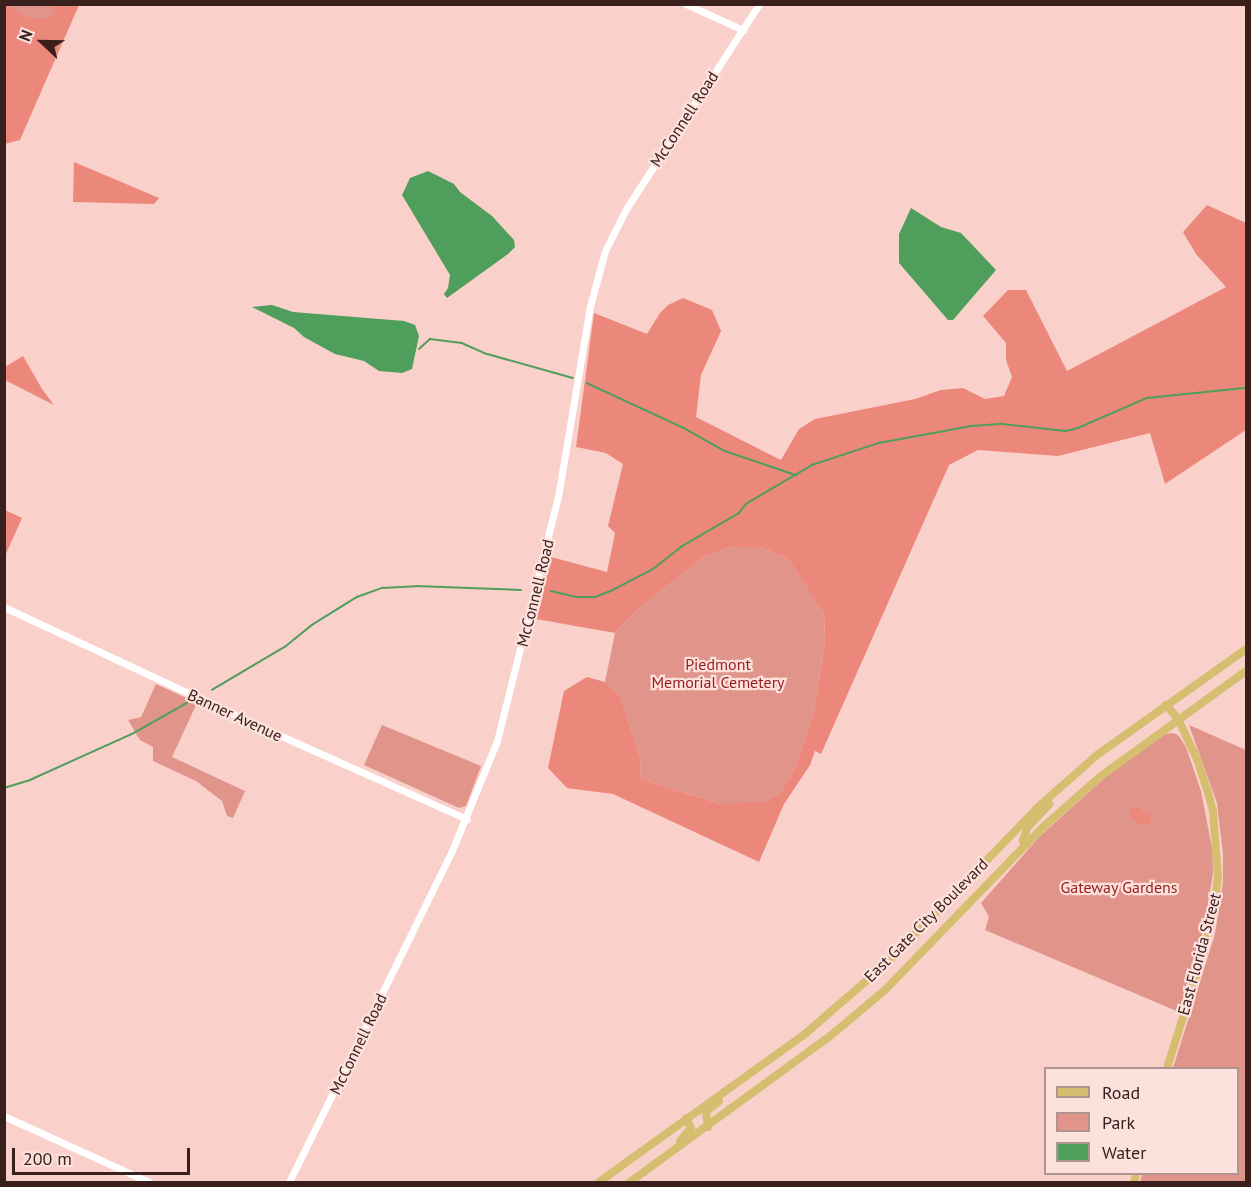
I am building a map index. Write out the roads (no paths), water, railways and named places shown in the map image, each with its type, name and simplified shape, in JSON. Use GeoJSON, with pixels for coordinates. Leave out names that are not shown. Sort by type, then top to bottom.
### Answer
{"type":"FeatureCollection","features":[{"type":"Feature","properties":{"kind":"main road","name":"East Gate City Boulevard"},"geometry":{"type":"LineString","coordinates":[[599,1182],[806,1033],[889,962],[1038,807],[1097,755],[1246,649]]}},
{"type":"Feature","properties":{"kind":"main road","name":"East Gate City Boulevard"},"geometry":{"type":"LineString","coordinates":[[630,1182],[829,1037],[885,990],[1027,844],[1101,776],[1246,671]]}},
{"type":"Feature","properties":{"kind":"main road","name":"East Florida Street"},"geometry":{"type":"LineString","coordinates":[[1166,705],[1178,719],[1197,759],[1213,812],[1218,877],[1213,914],[1167,1067]]}},
{"type":"Feature","properties":{"kind":"main road"},"geometry":{"type":"LineString","coordinates":[[1027,844],[1023,841],[1027,828],[1089,768],[1097,755]]}},
{"type":"Feature","properties":{"kind":"main road"},"geometry":{"type":"LineString","coordinates":[[708,1127],[706,1112],[736,1084]]}},
{"type":"Feature","properties":{"kind":"main road"},"geometry":{"type":"LineString","coordinates":[[657,1163],[667,1150],[689,1132],[691,1124],[686,1118]]}},
{"type":"Feature","properties":{"kind":"street"},"geometry":{"type":"LineString","coordinates":[[687,4],[743,30]]}},
{"type":"Feature","properties":{"kind":"street","name":"McConnell Road"},"geometry":{"type":"LineString","coordinates":[[289,1182],[467,819],[497,741],[511,694],[558,497],[590,306],[605,251],[626,209],[759,4]]}},
{"type":"Feature","properties":{"kind":"street","name":"Banner Avenue"},"geometry":{"type":"LineString","coordinates":[[4,607],[279,735],[467,819]]}},
{"type":"Feature","properties":{"kind":"street"},"geometry":{"type":"LineString","coordinates":[[4,1116],[149,1182]]}},
{"type":"Feature","properties":{"kind":"water"},"geometry":{"type":"Polygon","coordinates":[[[428,171],[454,184],[460,192],[492,216],[514,240],[515,247],[508,254],[447,298],[444,294],[448,288],[450,275],[402,195],[410,178],[428,171]]]}},
{"type":"Feature","properties":{"kind":"water"},"geometry":{"type":"Polygon","coordinates":[[[911,208],[941,227],[961,233],[996,270],[953,320],[948,320],[899,263],[899,234],[911,208]]]}},
{"type":"Feature","properties":{"kind":"water"},"geometry":{"type":"Polygon","coordinates":[[[272,305],[293,312],[404,321],[415,325],[419,336],[412,369],[402,373],[379,371],[364,361],[335,354],[304,337],[294,328],[252,307],[272,305]]]}},
{"type":"Feature","properties":{"kind":"waterway"},"geometry":{"type":"LineString","coordinates":[[419,349],[430,339],[462,343],[484,353],[573,378]]}},
{"type":"Feature","properties":{"kind":"waterway"},"geometry":{"type":"LineString","coordinates":[[587,383],[682,427],[725,451],[796,475]]}},
{"type":"Feature","properties":{"kind":"waterway"},"geometry":{"type":"LineString","coordinates":[[551,591],[577,597],[595,597],[613,590],[653,569],[681,547],[739,513],[746,504],[812,465],[879,443],[972,426],[1003,424],[1066,431],[1147,398],[1246,388]]}},
{"type":"Feature","properties":{"kind":"waterway"},"geometry":{"type":"LineString","coordinates":[[212,690],[286,646],[312,625],[357,597],[382,588],[416,586],[521,590]]}},
{"type":"Feature","properties":{"kind":"waterway"},"geometry":{"type":"LineString","coordinates":[[4,788],[30,780],[134,733],[187,703]]}},
{"type":"Feature","properties":{"kind":"park label","name":"Piedmont Memorial Cemetery"},"geometry":{"type":"Point","coordinates":[718,673]}},
{"type":"Feature","properties":{"kind":"park label","name":"Gateway Gardens"},"geometry":{"type":"Point","coordinates":[1119,887]}}]}
